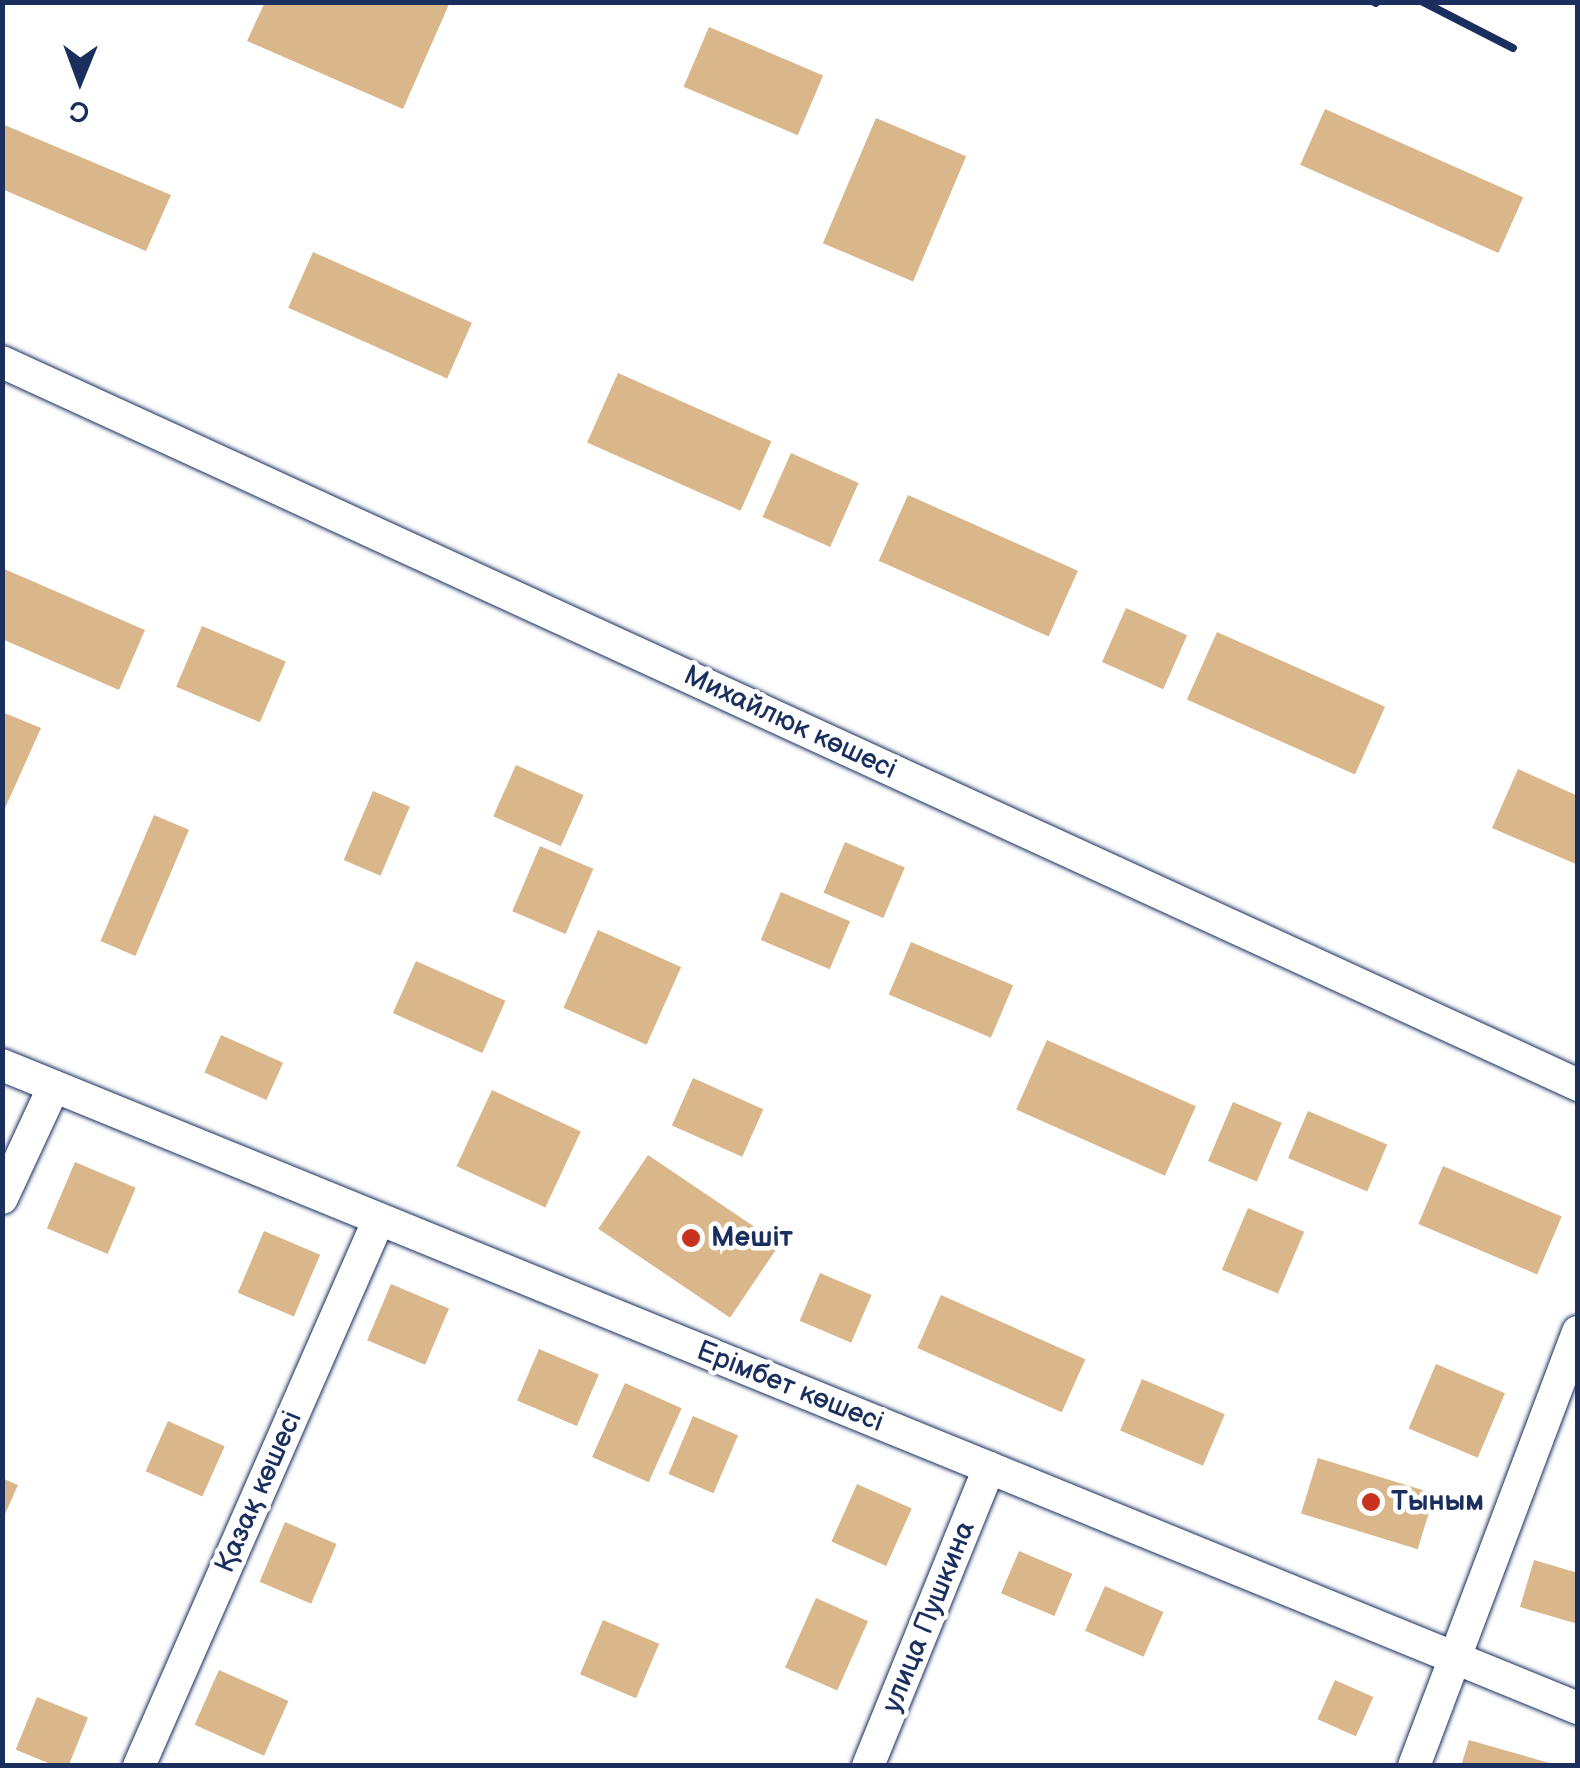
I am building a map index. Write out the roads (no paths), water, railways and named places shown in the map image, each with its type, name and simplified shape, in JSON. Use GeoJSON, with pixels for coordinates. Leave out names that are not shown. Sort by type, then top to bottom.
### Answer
{"type":"FeatureCollection","features":[{"type":"Feature","properties":{"kind":"street","name":"Михайлюк көшесі"},"geometry":{"type":"LineString","coordinates":[[2,362],[1578,1085]]}},
{"type":"Feature","properties":{"kind":"street","name":"Ерімбет көшесі"},"geometry":{"type":"LineString","coordinates":[[2,1065],[1578,1708]]}},
{"type":"Feature","properties":{"kind":"street"},"geometry":{"type":"LineString","coordinates":[[2,1198],[54,1086]]}},
{"type":"Feature","properties":{"kind":"street","name":"Қазақ көшесі"},"geometry":{"type":"LineString","coordinates":[[139,1766],[379,1219]]}},
{"type":"Feature","properties":{"kind":"street"},"geometry":{"type":"LineString","coordinates":[[1414,1766],[1451,1658],[1578,1332]]}},
{"type":"Feature","properties":{"kind":"street","name":"улица Пушкина"},"geometry":{"type":"LineString","coordinates":[[868,1766],[989,1468]]}},
{"type":"Feature","properties":{"kind":"railway"},"geometry":{"type":"LineString","coordinates":[[1423,2],[1513,48]]}},
{"type":"Feature","properties":{"kind":"place","name":"Мешіт"},"geometry":{"type":"Point","coordinates":[691,1238]}},
{"type":"Feature","properties":{"kind":"place","name":"Тыным"},"geometry":{"type":"Point","coordinates":[1371,1502]}}]}
